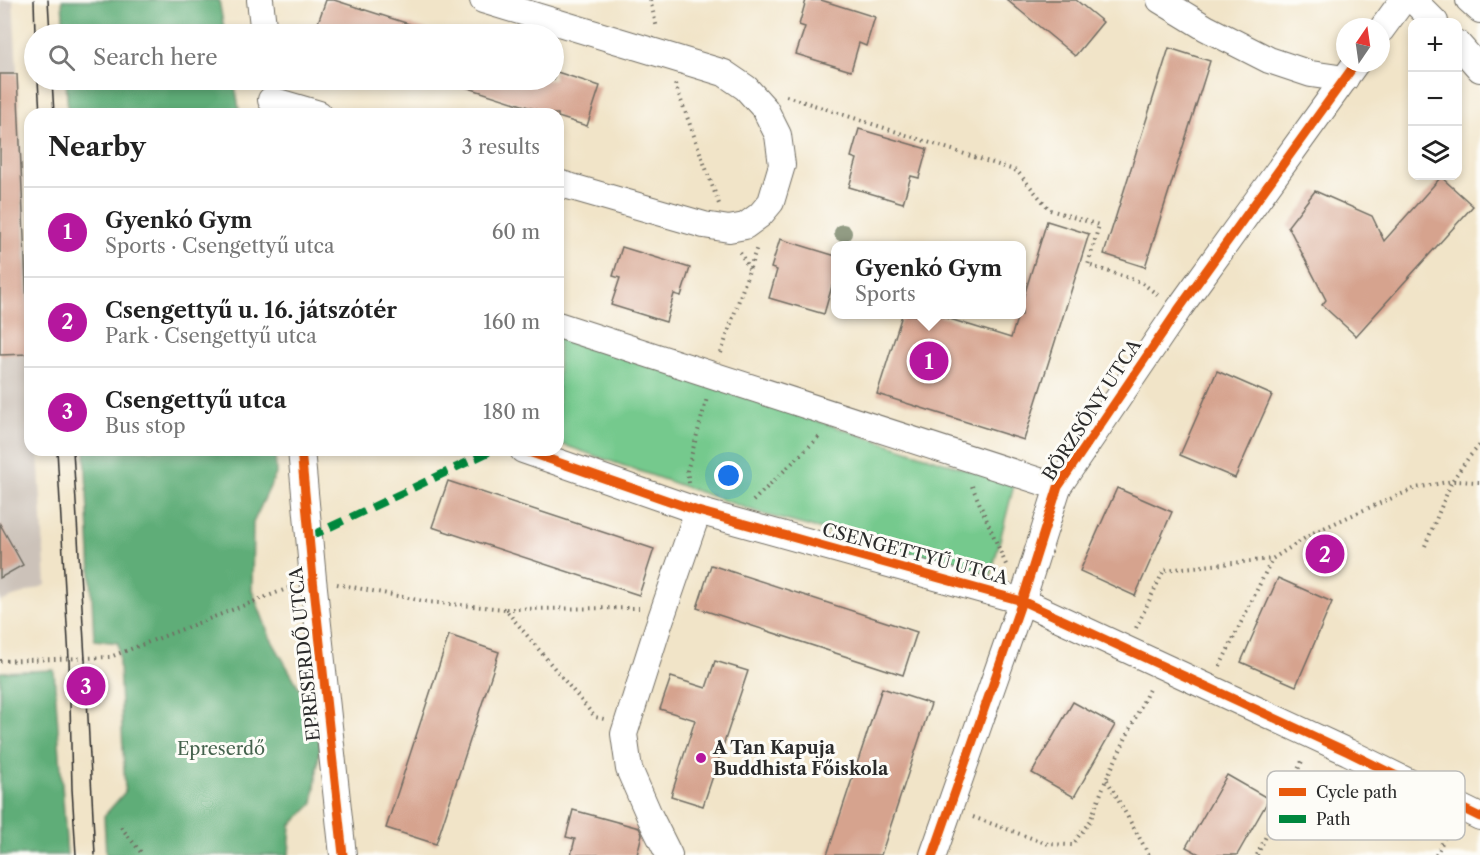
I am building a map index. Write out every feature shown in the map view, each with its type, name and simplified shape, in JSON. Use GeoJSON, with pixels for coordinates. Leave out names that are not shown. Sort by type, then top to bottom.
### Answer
{"type":"FeatureCollection","features":[{"type":"Feature","properties":{"kind":"street"},"geometry":{"type":"LineString","coordinates":[[260,0],[263,24]]}},
{"type":"Feature","properties":{"kind":"street"},"geometry":{"type":"LineString","coordinates":[[483,0],[562,24]]}},
{"type":"Feature","properties":{"kind":"street"},"geometry":{"type":"LineString","coordinates":[[1160,0],[1206,28],[1269,60],[1311,74],[1338,72]]}},
{"type":"Feature","properties":{"kind":"street"},"geometry":{"type":"LineString","coordinates":[[1390,18],[1403,0]]}},
{"type":"Feature","properties":{"kind":"street"},"geometry":{"type":"LineString","coordinates":[[1413,0],[1431,18]]}},
{"type":"Feature","properties":{"kind":"street"},"geometry":{"type":"LineString","coordinates":[[1469,0],[1480,10]]}},
{"type":"Feature","properties":{"kind":"street"},"geometry":{"type":"LineString","coordinates":[[564,24],[724,73],[746,88],[765,109],[778,135],[782,165],[771,202],[760,215],[745,226],[729,229],[704,225],[564,185]]}},
{"type":"Feature","properties":{"kind":"street"},"geometry":{"type":"LineString","coordinates":[[1462,49],[1480,69]]}},
{"type":"Feature","properties":{"kind":"street","name":"BÖRZSÖNY UTCA"},"geometry":{"type":"LineString","coordinates":[[933,855],[1022,601],[1058,487],[1178,310],[1350,72]]}},
{"type":"Feature","properties":{"kind":"street"},"geometry":{"type":"LineString","coordinates":[[270,98],[301,108]]}},
{"type":"Feature","properties":{"kind":"street"},"geometry":{"type":"LineString","coordinates":[[564,327],[1058,487]]}},
{"type":"Feature","properties":{"kind":"street","name":"EPRESERDŐ UTCA"},"geometry":{"type":"LineString","coordinates":[[302,456],[343,855]]}},
{"type":"Feature","properties":{"kind":"street","name":"CSENGETTYŰ UTCA"},"geometry":{"type":"LineString","coordinates":[[540,456],[694,510],[1022,601],[1385,771]]}},
{"type":"Feature","properties":{"kind":"street"},"geometry":{"type":"LineString","coordinates":[[669,855],[629,769],[624,734],[694,510]]}},
{"type":"Feature","properties":{"kind":"street","name":"CSENGETTYŰ UTCA"},"geometry":{"type":"LineString","coordinates":[[1465,810],[1480,817]]}},
{"type":"Feature","properties":{"kind":"path"},"geometry":{"type":"LineString","coordinates":[[650,0],[665,55],[729,229]]}},
{"type":"Feature","properties":{"kind":"path"},"geometry":{"type":"LineString","coordinates":[[765,109],[787,95],[1017,171],[1050,210],[1099,225],[1088,265],[1142,282],[1178,310]]}},
{"type":"Feature","properties":{"kind":"path"},"geometry":{"type":"LineString","coordinates":[[694,510],[694,490],[688,481],[687,471],[714,375],[756,247]]}},
{"type":"Feature","properties":{"kind":"path"},"geometry":{"type":"LineString","coordinates":[[740,523],[745,509],[824,432],[832,413]]}},
{"type":"Feature","properties":{"kind":"path"},"geometry":{"type":"LineString","coordinates":[[1425,546],[1452,481],[1480,445]]}},
{"type":"Feature","properties":{"kind":"path"},"geometry":{"type":"LineString","coordinates":[[959,454],[1022,601]]}},
{"type":"Feature","properties":{"kind":"path"},"geometry":{"type":"LineString","coordinates":[[1126,649],[1164,570],[1272,559],[1313,533],[1416,488],[1452,481],[1480,482]]}},
{"type":"Feature","properties":{"kind":"path"},"geometry":{"type":"LineString","coordinates":[[1209,688],[1272,559]]}},
{"type":"Feature","properties":{"kind":"path"},"geometry":{"type":"LineString","coordinates":[[0,661],[110,657],[313,579],[428,602],[505,609],[665,608]]}},
{"type":"Feature","properties":{"kind":"path"},"geometry":{"type":"LineString","coordinates":[[505,609],[595,717],[627,724]]}},
{"type":"Feature","properties":{"kind":"path"},"geometry":{"type":"LineString","coordinates":[[950,808],[1048,844],[1072,844],[1090,821],[1106,780],[1160,665]]}},
{"type":"Feature","properties":{"kind":"path"},"geometry":{"type":"LineString","coordinates":[[1298,771],[1314,737]]}},
{"type":"Feature","properties":{"kind":"path"},"geometry":{"type":"LineString","coordinates":[[1106,780],[1149,855]]}},
{"type":"Feature","properties":{"kind":"path"},"geometry":{"type":"LineString","coordinates":[[121,827],[143,855]]}},
{"type":"Feature","properties":{"kind":"path"},"geometry":{"type":"LineString","coordinates":[[1257,855],[1267,834]]}},
{"type":"Feature","properties":{"kind":"shaded area"},"geometry":{"type":"Polygon","coordinates":[[[0,0],[13,0],[24,195],[24,456],[38,456],[46,585],[0,602],[0,0]]]}},
{"type":"Feature","properties":{"kind":"green space"},"geometry":{"type":"Polygon","coordinates":[[[62,0],[219,0],[223,24],[63,24],[62,0]]]}},
{"type":"Feature","properties":{"kind":"green space"},"geometry":{"type":"Polygon","coordinates":[[[67,90],[236,90],[239,108],[68,108],[67,90]]]}},
{"type":"Feature","properties":{"kind":"green space"},"geometry":{"type":"Polygon","coordinates":[[[564,338],[1014,485],[991,575],[766,515],[564,445],[564,338]]]}},
{"type":"Feature","properties":{"kind":"green space","name":"Epreserdő"},"geometry":{"type":"Polygon","coordinates":[[[85,456],[275,456],[276,474],[253,523],[252,590],[270,637],[322,728],[313,804],[291,825],[289,855],[106,855],[104,816],[125,792],[118,643],[94,640],[85,456]]]}},
{"type":"Feature","properties":{"kind":"green space"},"geometry":{"type":"Polygon","coordinates":[[[54,670],[67,855],[0,855],[0,672],[54,670]]]}},
{"type":"Feature","properties":{"kind":"building"},"geometry":{"type":"Polygon","coordinates":[[[326,0],[334,0],[409,24],[318,24],[326,0]]]}},
{"type":"Feature","properties":{"kind":"building"},"geometry":{"type":"Polygon","coordinates":[[[806,0],[821,0],[875,17],[866,46],[859,43],[851,71],[796,54],[805,27],[799,25],[806,0]]]}},
{"type":"Feature","properties":{"kind":"building"},"geometry":{"type":"Polygon","coordinates":[[[1007,0],[1076,0],[1103,22],[1075,56],[1007,0]]]}},
{"type":"Feature","properties":{"kind":"building"},"geometry":{"type":"Polygon","coordinates":[[[1169,48],[1210,61],[1145,267],[1104,254],[1169,48]]]}},
{"type":"Feature","properties":{"kind":"building"},"geometry":{"type":"Polygon","coordinates":[[[0,74],[17,74],[24,237],[24,354],[0,355],[0,74]]]}},
{"type":"Feature","properties":{"kind":"building"},"geometry":{"type":"Polygon","coordinates":[[[564,74],[600,86],[587,126],[564,119],[564,108],[531,108],[475,90],[564,90],[564,74]]]}},
{"type":"Feature","properties":{"kind":"building"},"geometry":{"type":"Polygon","coordinates":[[[859,129],[927,149],[919,178],[911,176],[903,203],[849,187],[857,159],[851,157],[859,129]]]}},
{"type":"Feature","properties":{"kind":"building"},"geometry":{"type":"Polygon","coordinates":[[[1438,180],[1444,180],[1473,206],[1356,336],[1322,305],[1326,300],[1288,226],[1315,191],[1372,216],[1384,241],[1438,180]]]}},
{"type":"Feature","properties":{"kind":"building"},"geometry":{"type":"Polygon","coordinates":[[[1047,221],[1089,234],[1024,440],[877,394],[901,319],[950,319],[1011,338],[1017,319],[1026,319],[1026,289],[1047,221]]]}},
{"type":"Feature","properties":{"kind":"building"},"geometry":{"type":"Polygon","coordinates":[[[780,239],[831,254],[831,290],[824,314],[769,298],[777,270],[771,268],[780,239]]]}},
{"type":"Feature","properties":{"kind":"building"},"geometry":{"type":"Polygon","coordinates":[[[622,247],[690,268],[681,296],[674,294],[666,322],[611,305],[620,278],[613,276],[622,247]]]}},
{"type":"Feature","properties":{"kind":"building"},"geometry":{"type":"Polygon","coordinates":[[[1217,371],[1272,395],[1235,478],[1180,455],[1217,371]]]}},
{"type":"Feature","properties":{"kind":"building"},"geometry":{"type":"Polygon","coordinates":[[[448,481],[654,549],[639,595],[432,527],[448,481]]]}},
{"type":"Feature","properties":{"kind":"building"},"geometry":{"type":"Polygon","coordinates":[[[1117,488],[1172,512],[1135,596],[1080,571],[1117,488]]]}},
{"type":"Feature","properties":{"kind":"building"},"geometry":{"type":"Polygon","coordinates":[[[0,524],[23,565],[0,578],[0,524]]]}},
{"type":"Feature","properties":{"kind":"building"},"geometry":{"type":"Polygon","coordinates":[[[711,565],[917,632],[903,675],[697,608],[711,565]]]}},
{"type":"Feature","properties":{"kind":"building"},"geometry":{"type":"Polygon","coordinates":[[[1278,578],[1332,602],[1296,686],[1241,662],[1278,578]]]}},
{"type":"Feature","properties":{"kind":"building"},"geometry":{"type":"Polygon","coordinates":[[[449,635],[499,652],[436,844],[386,828],[449,635]]]}},
{"type":"Feature","properties":{"kind":"building","name":"A Tan Kapuja Buddhista Főiskola"},"geometry":{"type":"Polygon","coordinates":[[[715,661],[748,671],[703,806],[671,796],[695,720],[660,709],[671,677],[706,688],[715,661]]]}},
{"type":"Feature","properties":{"kind":"building"},"geometry":{"type":"Polygon","coordinates":[[[882,688],[931,704],[881,855],[827,855],[882,688]]]}},
{"type":"Feature","properties":{"kind":"building"},"geometry":{"type":"Polygon","coordinates":[[[1073,702],[1115,725],[1074,797],[1032,773],[1073,702]]]}},
{"type":"Feature","properties":{"kind":"building"},"geometry":{"type":"Polygon","coordinates":[[[1227,775],[1267,798],[1267,802],[1237,855],[1201,855],[1186,847],[1227,775]]]}},
{"type":"Feature","properties":{"kind":"building"},"geometry":{"type":"Polygon","coordinates":[[[573,810],[639,828],[642,834],[637,855],[571,855],[575,839],[566,837],[573,810]]]}},
{"type":"Feature","properties":{"kind":"tram line"},"geometry":{"type":"LineString","coordinates":[[34,0],[35,24]]}},
{"type":"Feature","properties":{"kind":"tram line"},"geometry":{"type":"LineString","coordinates":[[48,0],[49,24]]}},
{"type":"Feature","properties":{"kind":"tram line"},"geometry":{"type":"LineString","coordinates":[[39,90],[40,108]]}},
{"type":"Feature","properties":{"kind":"tram line"},"geometry":{"type":"LineString","coordinates":[[53,90],[54,108]]}},
{"type":"Feature","properties":{"kind":"tram line"},"geometry":{"type":"LineString","coordinates":[[57,456],[69,659],[76,855]]}},
{"type":"Feature","properties":{"kind":"tram line"},"geometry":{"type":"LineString","coordinates":[[73,456],[95,855]]}},
{"type":"Feature","properties":{"kind":"marked path"},"geometry":{"type":"LineString","coordinates":[[309,537],[480,456]]}},
{"type":"Feature","properties":{"kind":"cycle path"},"geometry":{"type":"LineString","coordinates":[[933,855],[1022,601],[1058,487],[1178,310],[1350,72]]}},
{"type":"Feature","properties":{"kind":"cycle path"},"geometry":{"type":"LineString","coordinates":[[302,456],[343,855]]}},
{"type":"Feature","properties":{"kind":"cycle path"},"geometry":{"type":"LineString","coordinates":[[540,456],[698,511],[1022,601],[1387,771]]}},
{"type":"Feature","properties":{"kind":"cycle path"},"geometry":{"type":"LineString","coordinates":[[1465,810],[1480,817]]}},
{"type":"Feature","properties":{"kind":"place","name":"Gyenkó Gym"},"geometry":{"type":"Point","coordinates":[929,361]}},
{"type":"Feature","properties":{"kind":"place","name":"Csengettyű u. 16. játszótér"},"geometry":{"type":"Point","coordinates":[1325,554]}},
{"type":"Feature","properties":{"kind":"place","name":"Csengettyű utca"},"geometry":{"type":"Point","coordinates":[86,686]}},
{"type":"Feature","properties":{"kind":"place","name":"A Tan Kapuja Buddhista Főiskola"},"geometry":{"type":"Point","coordinates":[701,758]}}]}
